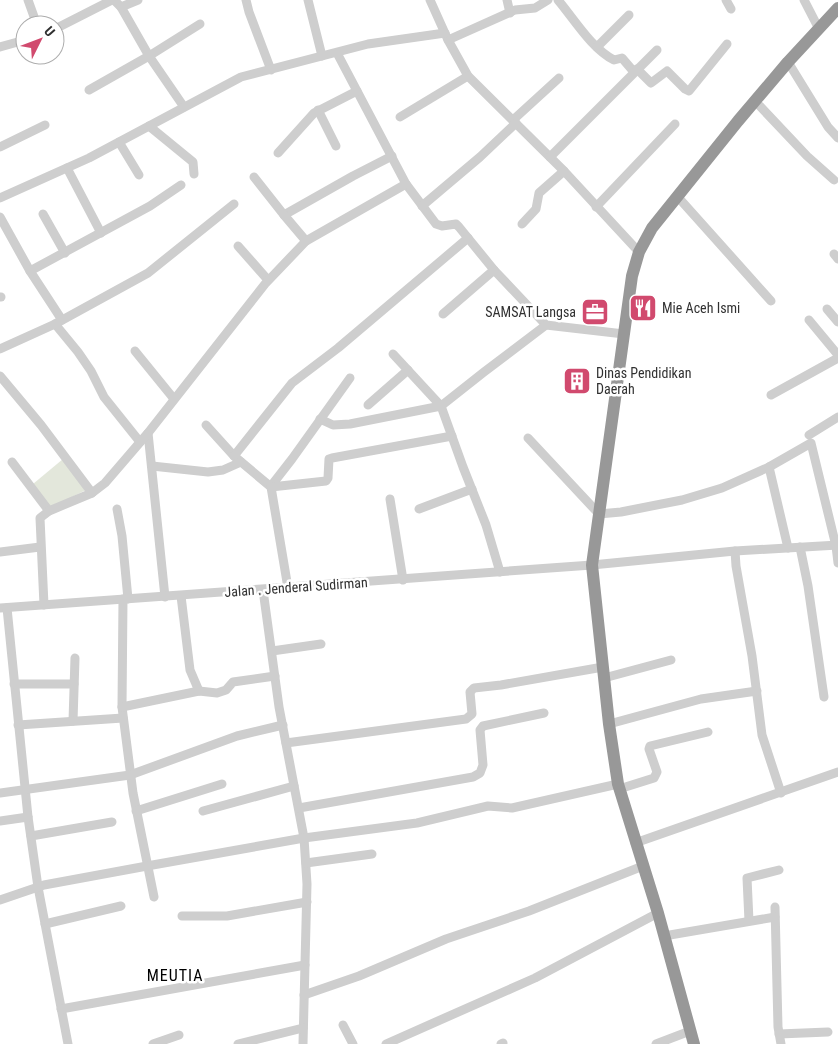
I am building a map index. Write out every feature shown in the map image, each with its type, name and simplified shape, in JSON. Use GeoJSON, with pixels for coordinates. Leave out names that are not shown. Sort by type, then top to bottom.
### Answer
{"type":"FeatureCollection","features":[{"type":"Feature","properties":{"kind":"highway"},"geometry":{"type":"LineString","coordinates":[[692,1038],[658,913],[619,786],[609,724],[592,565],[632,276],[639,252],[652,228],[788,62],[838,8]]}},
{"type":"Feature","properties":{"kind":"street"},"geometry":{"type":"LineString","coordinates":[[28,0],[33,15]]}},
{"type":"Feature","properties":{"kind":"street"},"geometry":{"type":"LineString","coordinates":[[65,24],[115,2],[138,0]]}},
{"type":"Feature","properties":{"kind":"street"},"geometry":{"type":"LineString","coordinates":[[246,0],[248,12],[270,70]]}},
{"type":"Feature","properties":{"kind":"street"},"geometry":{"type":"LineString","coordinates":[[308,0],[322,56]]}},
{"type":"Feature","properties":{"kind":"street"},"geometry":{"type":"LineString","coordinates":[[430,0],[468,76],[564,171],[639,252]]}},
{"type":"Feature","properties":{"kind":"street"},"geometry":{"type":"LineString","coordinates":[[507,0],[510,13]]}},
{"type":"Feature","properties":{"kind":"street"},"geometry":{"type":"LineString","coordinates":[[0,198],[119,142],[241,77],[368,44],[447,37],[519,9],[534,8],[548,0]]}},
{"type":"Feature","properties":{"kind":"street"},"geometry":{"type":"LineString","coordinates":[[558,0],[597,46],[613,59],[623,59],[651,83],[664,72],[668,72],[688,91],[727,44]]}},
{"type":"Feature","properties":{"kind":"street"},"geometry":{"type":"LineString","coordinates":[[804,0],[819,29]]}},
{"type":"Feature","properties":{"kind":"street"},"geometry":{"type":"LineString","coordinates":[[115,2],[184,107]]}},
{"type":"Feature","properties":{"kind":"street"},"geometry":{"type":"LineString","coordinates":[[597,46],[628,15]]}},
{"type":"Feature","properties":{"kind":"street"},"geometry":{"type":"LineString","coordinates":[[88,90],[149,56],[200,24]]}},
{"type":"Feature","properties":{"kind":"street"},"geometry":{"type":"LineString","coordinates":[[0,47],[15,43]]}},
{"type":"Feature","properties":{"kind":"street"},"geometry":{"type":"LineString","coordinates":[[550,157],[657,50]]}},
{"type":"Feature","properties":{"kind":"street"},"geometry":{"type":"LineString","coordinates":[[337,52],[406,184],[439,226],[456,224],[494,270],[546,325],[624,334]]}},
{"type":"Feature","properties":{"kind":"street"},"geometry":{"type":"LineString","coordinates":[[788,62],[828,127],[838,138]]}},
{"type":"Feature","properties":{"kind":"street"},"geometry":{"type":"LineString","coordinates":[[400,117],[468,76]]}},
{"type":"Feature","properties":{"kind":"street"},"geometry":{"type":"LineString","coordinates":[[422,206],[515,122],[559,78]]}},
{"type":"Feature","properties":{"kind":"street"},"geometry":{"type":"LineString","coordinates":[[278,153],[318,110],[357,90]]}},
{"type":"Feature","properties":{"kind":"street"},"geometry":{"type":"LineString","coordinates":[[755,102],[807,156],[834,180]]}},
{"type":"Feature","properties":{"kind":"street"},"geometry":{"type":"LineString","coordinates":[[318,110],[336,146]]}},
{"type":"Feature","properties":{"kind":"street"},"geometry":{"type":"LineString","coordinates":[[596,207],[675,124]]}},
{"type":"Feature","properties":{"kind":"street"},"geometry":{"type":"LineString","coordinates":[[0,147],[45,125]]}},
{"type":"Feature","properties":{"kind":"street"},"geometry":{"type":"LineString","coordinates":[[149,126],[194,162],[194,174]]}},
{"type":"Feature","properties":{"kind":"street"},"geometry":{"type":"LineString","coordinates":[[119,142],[139,175]]}},
{"type":"Feature","properties":{"kind":"street"},"geometry":{"type":"LineString","coordinates":[[284,215],[392,156]]}},
{"type":"Feature","properties":{"kind":"street"},"geometry":{"type":"LineString","coordinates":[[67,168],[101,233]]}},
{"type":"Feature","properties":{"kind":"street"},"geometry":{"type":"LineString","coordinates":[[522,224],[536,209],[539,193],[564,171]]}},
{"type":"Feature","properties":{"kind":"street"},"geometry":{"type":"LineString","coordinates":[[254,178],[306,241]]}},
{"type":"Feature","properties":{"kind":"street"},"geometry":{"type":"LineString","coordinates":[[44,604],[40,518],[49,511],[92,493],[105,483],[148,433],[268,280],[306,241],[406,184]]}},
{"type":"Feature","properties":{"kind":"street"},"geometry":{"type":"LineString","coordinates":[[30,271],[65,254],[150,206],[181,186]]}},
{"type":"Feature","properties":{"kind":"street"},"geometry":{"type":"LineString","coordinates":[[677,196],[771,301]]}},
{"type":"Feature","properties":{"kind":"street"},"geometry":{"type":"LineString","coordinates":[[0,349],[59,322],[148,273],[234,204]]}},
{"type":"Feature","properties":{"kind":"street"},"geometry":{"type":"LineString","coordinates":[[42,214],[65,254]]}},
{"type":"Feature","properties":{"kind":"street"},"geometry":{"type":"LineString","coordinates":[[0,217],[59,322],[91,371],[104,397],[140,442]]}},
{"type":"Feature","properties":{"kind":"street"},"geometry":{"type":"LineString","coordinates":[[152,466],[208,472],[223,470],[238,459],[292,383],[338,348],[468,238]]}},
{"type":"Feature","properties":{"kind":"street"},"geometry":{"type":"LineString","coordinates":[[238,246],[268,280]]}},
{"type":"Feature","properties":{"kind":"street"},"geometry":{"type":"LineString","coordinates":[[443,314],[494,270]]}},
{"type":"Feature","properties":{"kind":"street"},"geometry":{"type":"LineString","coordinates":[[827,309],[838,322]]}},
{"type":"Feature","properties":{"kind":"street"},"geometry":{"type":"LineString","coordinates":[[771,394],[838,356],[809,320]]}},
{"type":"Feature","properties":{"kind":"street"},"geometry":{"type":"LineString","coordinates":[[320,420],[333,424],[350,424],[441,406],[546,325]]}},
{"type":"Feature","properties":{"kind":"street"},"geometry":{"type":"LineString","coordinates":[[135,351],[174,399]]}},
{"type":"Feature","properties":{"kind":"street"},"geometry":{"type":"LineString","coordinates":[[393,354],[441,406],[486,525],[500,572]]}},
{"type":"Feature","properties":{"kind":"street"},"geometry":{"type":"LineString","coordinates":[[368,405],[408,370]]}},
{"type":"Feature","properties":{"kind":"street"},"geometry":{"type":"LineString","coordinates":[[0,376],[92,493]]}},
{"type":"Feature","properties":{"kind":"street"},"geometry":{"type":"LineString","coordinates":[[271,487],[350,378]]}},
{"type":"Feature","properties":{"kind":"street"},"geometry":{"type":"LineString","coordinates":[[809,434],[838,417]]}},
{"type":"Feature","properties":{"kind":"street"},"geometry":{"type":"LineString","coordinates":[[206,425],[238,459],[271,487],[288,588]]}},
{"type":"Feature","properties":{"kind":"street"},"geometry":{"type":"LineString","coordinates":[[148,433],[165,597]]}},
{"type":"Feature","properties":{"kind":"street"},"geometry":{"type":"LineString","coordinates":[[271,487],[326,481],[328,478],[329,460],[332,458],[452,436]]}},
{"type":"Feature","properties":{"kind":"street"},"geometry":{"type":"LineString","coordinates":[[528,438],[599,514],[621,512],[682,500],[722,488],[769,467],[811,443],[837,552]]}},
{"type":"Feature","properties":{"kind":"street"},"geometry":{"type":"LineString","coordinates":[[12,462],[49,511]]}},
{"type":"Feature","properties":{"kind":"street"},"geometry":{"type":"LineString","coordinates":[[769,467],[788,548]]}},
{"type":"Feature","properties":{"kind":"street"},"geometry":{"type":"LineString","coordinates":[[419,509],[472,489]]}},
{"type":"Feature","properties":{"kind":"street"},"geometry":{"type":"LineString","coordinates":[[390,499],[403,580]]}},
{"type":"Feature","properties":{"kind":"street"},"geometry":{"type":"LineString","coordinates":[[117,509],[124,552],[126,599],[123,718],[136,811],[154,897]]}},
{"type":"Feature","properties":{"kind":"street"},"geometry":{"type":"LineString","coordinates":[[0,552],[40,547]]}},
{"type":"Feature","properties":{"kind":"street","name":"Jalan . Jenderal Sudirman"},"geometry":{"type":"LineString","coordinates":[[3,608],[403,580],[788,548],[802,552],[837,552]]}},
{"type":"Feature","properties":{"kind":"street"},"geometry":{"type":"LineString","coordinates":[[802,552],[824,697]]}},
{"type":"Feature","properties":{"kind":"street"},"geometry":{"type":"LineString","coordinates":[[735,553],[752,656],[762,734],[781,793]]}},
{"type":"Feature","properties":{"kind":"street"},"geometry":{"type":"LineString","coordinates":[[263,590],[283,725],[300,808],[304,838],[307,902],[303,1044]]}},
{"type":"Feature","properties":{"kind":"street"},"geometry":{"type":"LineString","coordinates":[[181,596],[190,670],[199,691]]}},
{"type":"Feature","properties":{"kind":"street"},"geometry":{"type":"LineString","coordinates":[[3,608],[14,684],[24,791],[38,887],[68,1044]]}},
{"type":"Feature","properties":{"kind":"street"},"geometry":{"type":"LineString","coordinates":[[272,651],[321,644]]}},
{"type":"Feature","properties":{"kind":"street"},"geometry":{"type":"LineString","coordinates":[[73,721],[75,658]]}},
{"type":"Feature","properties":{"kind":"street"},"geometry":{"type":"LineString","coordinates":[[286,743],[466,719],[472,714],[470,692],[474,688],[604,672],[671,660]]}},
{"type":"Feature","properties":{"kind":"street"},"geometry":{"type":"LineString","coordinates":[[122,707],[199,691],[217,693],[226,690],[233,682],[275,676]]}},
{"type":"Feature","properties":{"kind":"street"},"geometry":{"type":"LineString","coordinates":[[14,684],[74,684]]}},
{"type":"Feature","properties":{"kind":"street"},"geometry":{"type":"LineString","coordinates":[[609,724],[701,699],[757,691]]}},
{"type":"Feature","properties":{"kind":"street"},"geometry":{"type":"LineString","coordinates":[[300,808],[472,777],[480,773],[483,766],[480,730],[483,726],[544,713]]}},
{"type":"Feature","properties":{"kind":"street"},"geometry":{"type":"LineString","coordinates":[[18,725],[123,718]]}},
{"type":"Feature","properties":{"kind":"street"},"geometry":{"type":"LineString","coordinates":[[0,793],[130,775],[237,736],[283,725]]}},
{"type":"Feature","properties":{"kind":"street"},"geometry":{"type":"LineString","coordinates":[[1,897],[38,887],[147,866],[304,838],[417,823],[488,806],[512,808],[654,778],[657,772],[650,746],[708,732]]}},
{"type":"Feature","properties":{"kind":"street"},"geometry":{"type":"LineString","coordinates":[[635,843],[838,772]]}},
{"type":"Feature","properties":{"kind":"street"},"geometry":{"type":"LineString","coordinates":[[136,811],[222,784]]}},
{"type":"Feature","properties":{"kind":"street"},"geometry":{"type":"LineString","coordinates":[[203,811],[294,786]]}},
{"type":"Feature","properties":{"kind":"street"},"geometry":{"type":"LineString","coordinates":[[0,821],[28,817]]}},
{"type":"Feature","properties":{"kind":"street"},"geometry":{"type":"LineString","coordinates":[[31,836],[112,822]]}},
{"type":"Feature","properties":{"kind":"street"},"geometry":{"type":"LineString","coordinates":[[306,863],[372,854]]}},
{"type":"Feature","properties":{"kind":"street"},"geometry":{"type":"LineString","coordinates":[[304,995],[359,976],[446,939],[529,911],[643,866]]}},
{"type":"Feature","properties":{"kind":"street"},"geometry":{"type":"LineString","coordinates":[[749,922],[747,878],[779,870]]}},
{"type":"Feature","properties":{"kind":"street"},"geometry":{"type":"LineString","coordinates":[[182,916],[227,916],[307,902]]}},
{"type":"Feature","properties":{"kind":"street"},"geometry":{"type":"LineString","coordinates":[[45,924],[121,906]]}},
{"type":"Feature","properties":{"kind":"street"},"geometry":{"type":"LineString","coordinates":[[664,936],[749,922],[775,912],[779,1034],[781,1044]]}},
{"type":"Feature","properties":{"kind":"street"},"geometry":{"type":"LineString","coordinates":[[386,1044],[535,978],[658,913]]}},
{"type":"Feature","properties":{"kind":"street"},"geometry":{"type":"LineString","coordinates":[[61,1009],[305,965]]}},
{"type":"Feature","properties":{"kind":"street"},"geometry":{"type":"LineString","coordinates":[[343,1025],[353,1044]]}},
{"type":"Feature","properties":{"kind":"street"},"geometry":{"type":"LineString","coordinates":[[238,1044],[303,1028]]}},
{"type":"Feature","properties":{"kind":"street"},"geometry":{"type":"LineString","coordinates":[[779,1034],[828,1032]]}},
{"type":"Feature","properties":{"kind":"street"},"geometry":{"type":"LineString","coordinates":[[158,1043],[179,1035]]}},
{"type":"Feature","properties":{"kind":"street"},"geometry":{"type":"LineString","coordinates":[[656,1044],[692,1038]]}},
{"type":"Feature","properties":{"kind":"shaded area"},"geometry":{"type":"Polygon","coordinates":[[[63,459],[86,490],[50,508],[33,484],[63,459]]]}},
{"type":"Feature","properties":{"kind":"place","name":"Mie Aceh Ismi"},"geometry":{"type":"Point","coordinates":[643,308]}},
{"type":"Feature","properties":{"kind":"place","name":"SAMSAT Langsa"},"geometry":{"type":"Point","coordinates":[595,312]}},
{"type":"Feature","properties":{"kind":"place","name":"Dinas Pendidikan Daerah"},"geometry":{"type":"Point","coordinates":[577,381]}},
{"type":"Feature","properties":{"kind":"district","name":"MEUTIA"},"geometry":{"type":"Point","coordinates":[175,975]}}]}
